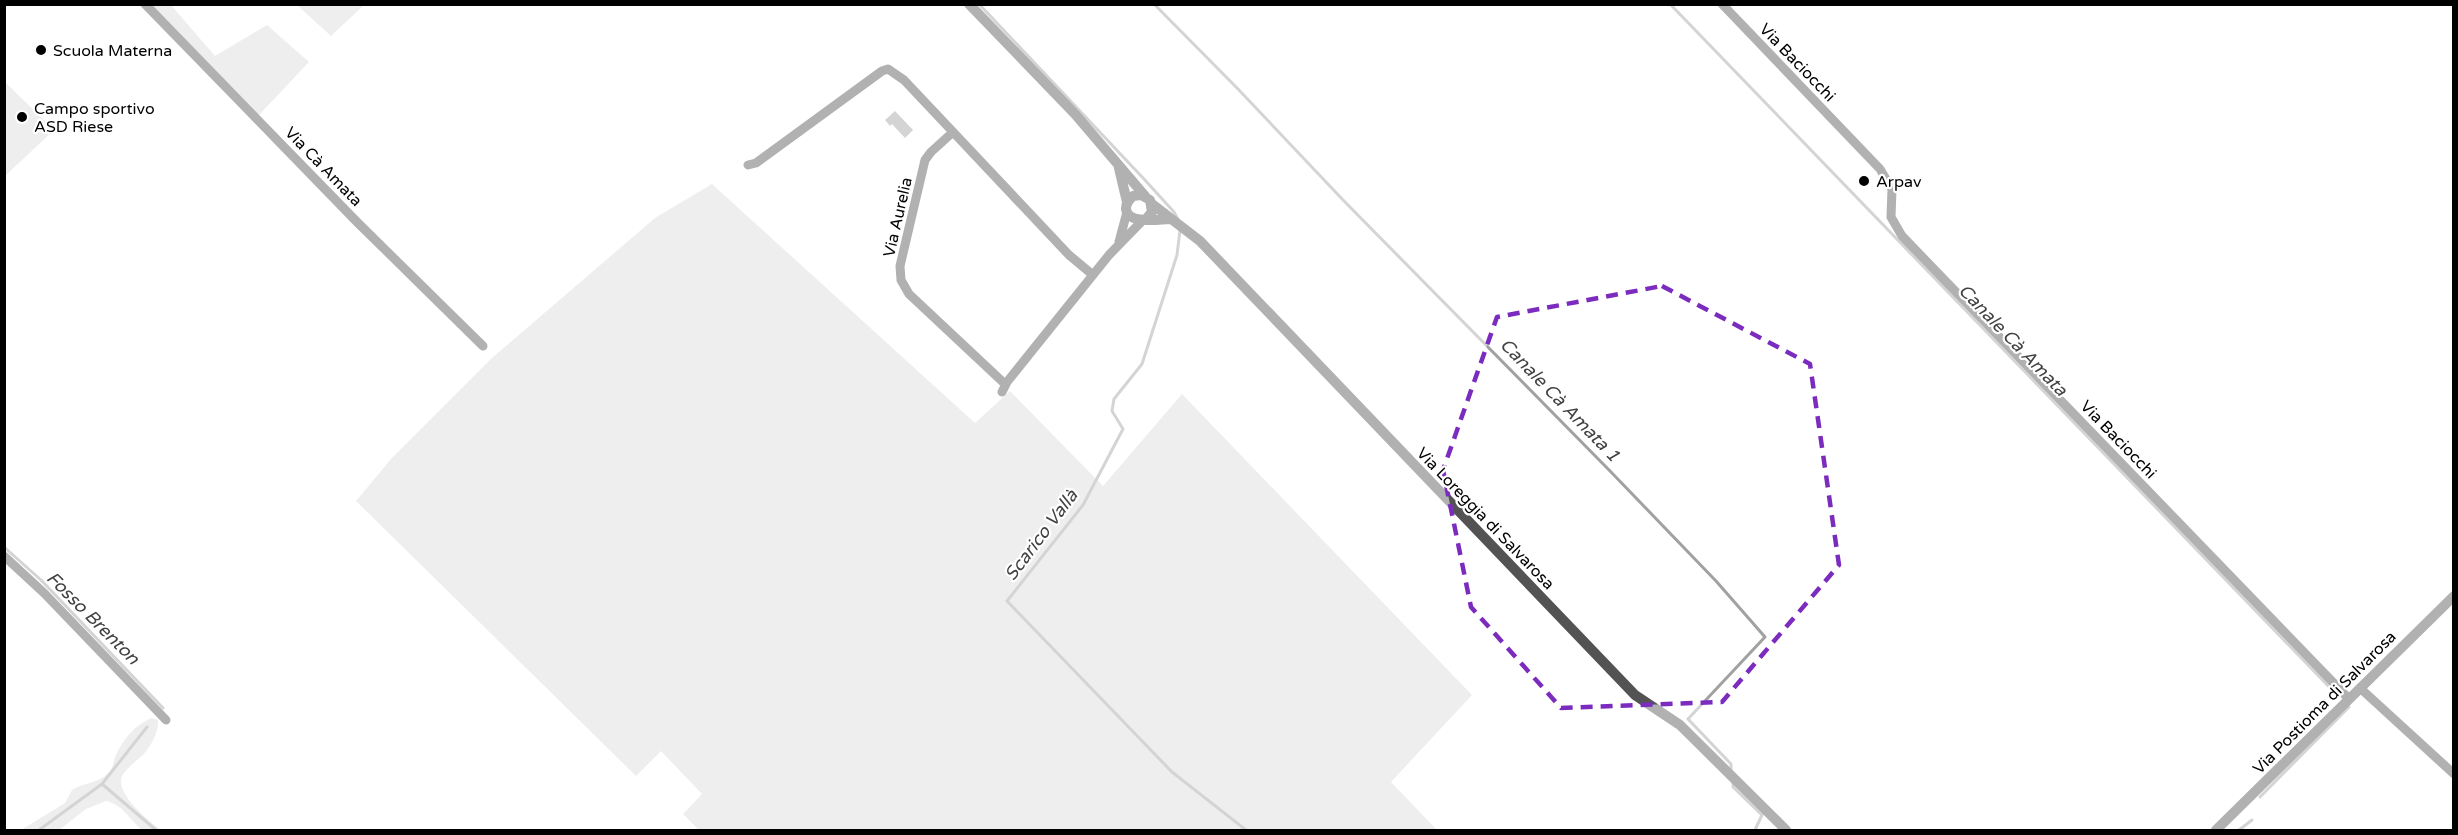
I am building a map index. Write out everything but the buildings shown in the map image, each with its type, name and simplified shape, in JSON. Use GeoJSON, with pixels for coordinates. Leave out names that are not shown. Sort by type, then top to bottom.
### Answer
{"type":"FeatureCollection","features":[{"type":"Feature","properties":{"kind":"street","name":"Via Cà Amata"},"geometry":{"type":"LineString","coordinates":[[145,4],[357,222],[483,346]]}},
{"type":"Feature","properties":{"kind":"street","name":"Via Loreggia di Salvarosa"},"geometry":{"type":"LineString","coordinates":[[969,4],[1076,114],[1148,200],[1200,241],[1635,695],[1680,725],[1786,831]]}},
{"type":"Feature","properties":{"kind":"street","name":"Via Baciocchi"},"geometry":{"type":"LineString","coordinates":[[1722,4],[1880,169],[1892,189],[1891,217],[1902,236],[2349,699]]}},
{"type":"Feature","properties":{"kind":"street"},"geometry":{"type":"LineString","coordinates":[[748,165],[756,164],[887,69],[904,80],[1069,255],[1093,275],[1119,242],[1152,212],[1148,200],[1137,195],[1127,207],[1119,242]]}},
{"type":"Feature","properties":{"kind":"street","name":"Via Aurelia"},"geometry":{"type":"LineString","coordinates":[[953,132],[931,152],[926,160],[901,263],[901,280],[909,294],[1003,388],[1093,275]]}},
{"type":"Feature","properties":{"kind":"street","name":"Via Loreggia di Salvarosa"},"geometry":{"type":"LineString","coordinates":[[1119,167],[1127,207]]}},
{"type":"Feature","properties":{"kind":"street"},"geometry":{"type":"LineString","coordinates":[[1127,207],[1131,218],[1176,223]]}},
{"type":"Feature","properties":{"kind":"street"},"geometry":{"type":"LineString","coordinates":[[4,556],[44,593],[166,720]]}},
{"type":"Feature","properties":{"kind":"street","name":"Via Postioma di Salvarosa"},"geometry":{"type":"LineString","coordinates":[[2216,831],[2454,596]]}},
{"type":"Feature","properties":{"kind":"street"},"geometry":{"type":"LineString","coordinates":[[2360,688],[2454,774]]}},
{"type":"Feature","properties":{"kind":"highlighted area"},"geometry":{"type":"Polygon","coordinates":[[[1662,286],[1810,364],[1839,565],[1722,702],[1561,708],[1471,607],[1443,470],[1497,317],[1662,286]]]}},
{"type":"Feature","properties":{"kind":"shaded area"},"geometry":{"type":"Polygon","coordinates":[[[144,5],[171,5],[215,56],[267,25],[309,62],[259,115],[144,5]]]}},
{"type":"Feature","properties":{"kind":"shaded area"},"geometry":{"type":"Polygon","coordinates":[[[297,5],[364,5],[331,36],[297,5]]]}},
{"type":"Feature","properties":{"kind":"shaded area","name":"Campo sportivo ASD Riese"},"geometry":{"type":"Polygon","coordinates":[[[5,82],[54,130],[5,176],[5,82]]]}},
{"type":"Feature","properties":{"kind":"shaded area"},"geometry":{"type":"Polygon","coordinates":[[[895,111],[913,130],[905,138],[885,120],[895,111]]]}},
{"type":"Feature","properties":{"kind":"shaded area"},"geometry":{"type":"Polygon","coordinates":[[[712,184],[975,423],[1010,391],[1103,486],[1182,394],[1472,695],[1391,782],[1437,830],[699,830],[683,814],[702,794],[661,751],[636,776],[356,501],[391,459],[493,357],[655,218],[712,184]]]}},
{"type":"Feature","properties":{"kind":"shaded area"},"geometry":{"type":"Polygon","coordinates":[[[151,718],[158,720],[151,745],[124,773],[121,780],[126,796],[148,820],[161,830],[142,830],[117,805],[106,801],[86,809],[59,830],[21,830],[65,803],[72,790],[105,776],[112,768],[115,757],[126,738],[139,725],[151,718]]]}},
{"type":"Feature","properties":{"kind":"waterway","name":"Scarico Vallà"},"geometry":{"type":"LineString","coordinates":[[979,4],[1144,179],[1174,212],[1179,221]]}},
{"type":"Feature","properties":{"kind":"waterway","name":"Canale Cà Amata 1"},"geometry":{"type":"LineString","coordinates":[[1154,4],[1611,472],[1716,581],[1765,637],[1688,719],[1731,764],[1731,770]]}},
{"type":"Feature","properties":{"kind":"waterway","name":"Canale Cà Amata"},"geometry":{"type":"LineString","coordinates":[[1670,4],[2336,694]]}},
{"type":"Feature","properties":{"kind":"waterway","name":"Scarico Vallà"},"geometry":{"type":"LineString","coordinates":[[1180,230],[1177,255],[1142,364],[1114,399],[1112,411],[1123,429],[1083,505],[1007,601],[1172,772],[1246,830]]}},
{"type":"Feature","properties":{"kind":"waterway","name":"Fosso Brenton"},"geometry":{"type":"LineString","coordinates":[[4,547],[41,580],[163,708]]}},
{"type":"Feature","properties":{"kind":"waterway","name":"Canale Cà Amata"},"geometry":{"type":"LineString","coordinates":[[2260,797],[2349,707]]}},
{"type":"Feature","properties":{"kind":"waterway","name":"Fosso Brenton"},"geometry":{"type":"LineString","coordinates":[[147,727],[102,784],[156,830]]}},
{"type":"Feature","properties":{"kind":"waterway","name":"Canale Cà Amata 1"},"geometry":{"type":"LineString","coordinates":[[1733,783],[1733,787],[1762,815],[1755,830]]}},
{"type":"Feature","properties":{"kind":"waterway"},"geometry":{"type":"LineString","coordinates":[[39,830],[102,784]]}},
{"type":"Feature","properties":{"kind":"waterway"},"geometry":{"type":"LineString","coordinates":[[2239,830],[2252,820]]}},
{"type":"Feature","properties":{"kind":"place","name":"Scuola Materna"},"geometry":{"type":"Point","coordinates":[41,50]}},
{"type":"Feature","properties":{"kind":"place","name":"Campo sportivo ASD Riese"},"geometry":{"type":"Point","coordinates":[22,117]}},
{"type":"Feature","properties":{"kind":"place","name":"Arpav"},"geometry":{"type":"Point","coordinates":[1864,181]}}]}
